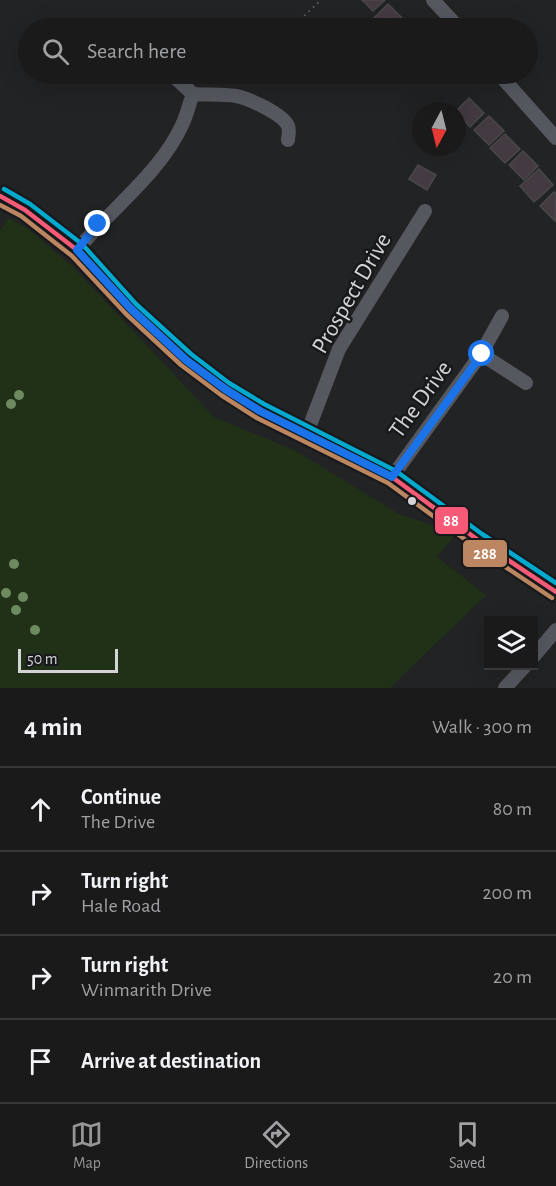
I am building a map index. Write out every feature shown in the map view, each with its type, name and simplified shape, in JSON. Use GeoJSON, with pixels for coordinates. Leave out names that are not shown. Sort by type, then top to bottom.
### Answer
{"type":"FeatureCollection","features":[{"type":"Feature","properties":{"kind":"main road"},"geometry":{"type":"LineString","coordinates":[[0,196],[26,210],[77,250],[131,309],[186,360],[225,389],[260,411],[392,477],[478,540],[556,592]]}},
{"type":"Feature","properties":{"kind":"street"},"geometry":{"type":"LineString","coordinates":[[433,0],[450,18]]}},
{"type":"Feature","properties":{"kind":"street"},"geometry":{"type":"LineString","coordinates":[[182,84],[193,94],[237,96],[258,104],[288,124],[288,140]]}},
{"type":"Feature","properties":{"kind":"street"},"geometry":{"type":"LineString","coordinates":[[508,84],[556,138]]}},
{"type":"Feature","properties":{"kind":"street"},"geometry":{"type":"LineString","coordinates":[[77,250],[98,224],[159,162],[182,126],[193,94]]}},
{"type":"Feature","properties":{"kind":"street","name":"Prospect Drive"},"geometry":{"type":"LineString","coordinates":[[307,433],[339,349],[425,211]]}},
{"type":"Feature","properties":{"kind":"street","name":"The Drive"},"geometry":{"type":"LineString","coordinates":[[392,477],[482,354],[502,316]]}},
{"type":"Feature","properties":{"kind":"street"},"geometry":{"type":"LineString","coordinates":[[482,354],[526,383]]}},
{"type":"Feature","properties":{"kind":"street"},"geometry":{"type":"LineString","coordinates":[[538,651],[556,630]]}},
{"type":"Feature","properties":{"kind":"street"},"geometry":{"type":"LineString","coordinates":[[505,688],[521,670]]}},
{"type":"Feature","properties":{"kind":"path"},"geometry":{"type":"LineString","coordinates":[[302,18],[321,0]]}},
{"type":"Feature","properties":{"kind":"green space"},"geometry":{"type":"Polygon","coordinates":[[[8,218],[26,227],[72,266],[214,417],[296,451],[399,514],[457,533],[437,557],[486,595],[390,688],[0,688],[0,231],[8,218]]]}},
{"type":"Feature","properties":{"kind":"building"},"geometry":{"type":"Polygon","coordinates":[[[362,0],[385,0],[373,11],[362,0]]]}},
{"type":"Feature","properties":{"kind":"building"},"geometry":{"type":"Polygon","coordinates":[[[388,4],[402,18],[374,18],[388,4]]]}},
{"type":"Feature","properties":{"kind":"building"},"geometry":{"type":"Polygon","coordinates":[[[469,98],[484,113],[470,127],[466,122],[465,102],[469,98]]]}},
{"type":"Feature","properties":{"kind":"building"},"geometry":{"type":"Polygon","coordinates":[[[489,116],[504,131],[489,145],[474,130],[489,116]]]}},
{"type":"Feature","properties":{"kind":"building"},"geometry":{"type":"Polygon","coordinates":[[[505,134],[520,149],[505,163],[490,148],[505,134]]]}},
{"type":"Feature","properties":{"kind":"building"},"geometry":{"type":"Polygon","coordinates":[[[523,151],[538,166],[524,180],[509,165],[523,151]]]}},
{"type":"Feature","properties":{"kind":"building"},"geometry":{"type":"Polygon","coordinates":[[[418,165],[436,175],[427,190],[409,179],[418,165]]]}},
{"type":"Feature","properties":{"kind":"building"},"geometry":{"type":"Polygon","coordinates":[[[539,169],[553,185],[534,202],[520,186],[539,169]]]}},
{"type":"Feature","properties":{"kind":"building"},"geometry":{"type":"Polygon","coordinates":[[[554,192],[556,193],[555,221],[540,206],[554,192]]]}},
{"type":"Feature","properties":{"kind":"transit line"},"geometry":{"type":"LineString","coordinates":[[4,189],[30,204],[82,244],[136,304],[191,354],[229,383],[264,404],[396,471],[482,534],[556,583]]}},
{"type":"Feature","properties":{"kind":"transit line","name":"88"},"geometry":{"type":"LineString","coordinates":[[0,196],[25,210],[77,250],[131,309],[186,360],[225,389],[260,411],[392,477],[478,540],[556,592]]}},
{"type":"Feature","properties":{"kind":"transit line","name":"288"},"geometry":{"type":"LineString","coordinates":[[0,205],[21,216],[72,256],[126,314],[181,365],[221,395],[257,418],[388,483],[474,546],[552,598]]}},
{"type":"Feature","properties":{"kind":"route"},"geometry":{"type":"LineString","coordinates":[[98,224],[77,250],[131,309],[186,360],[260,411],[392,477],[482,354]]}}]}
